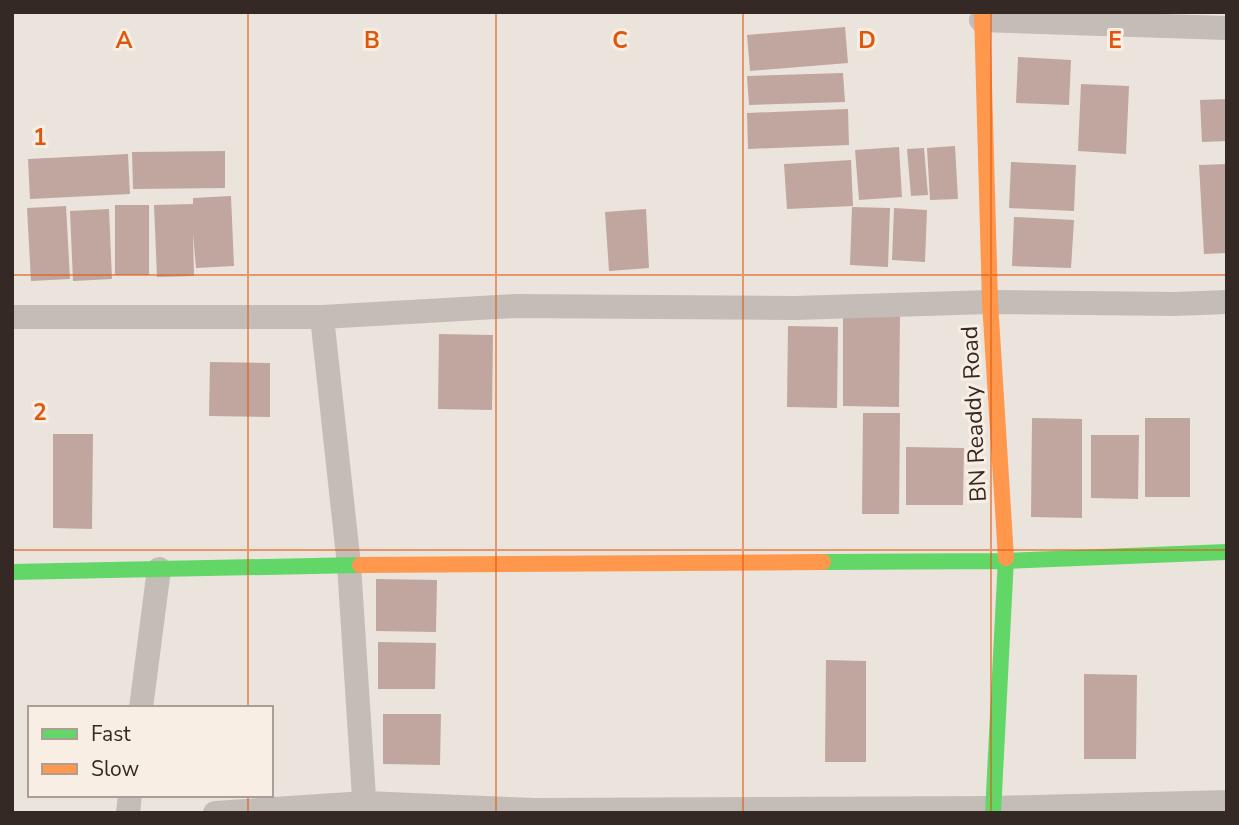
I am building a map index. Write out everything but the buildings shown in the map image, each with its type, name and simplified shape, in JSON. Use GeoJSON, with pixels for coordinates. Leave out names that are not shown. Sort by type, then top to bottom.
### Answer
{"type":"FeatureCollection","features":[{"type":"Feature","properties":{"kind":"street"},"geometry":{"type":"LineString","coordinates":[[981,16],[1227,29]]}},
{"type":"Feature","properties":{"kind":"street","name":"BN Readdy Road"},"geometry":{"type":"LineString","coordinates":[[981,16],[990,302],[1006,561],[993,810]]}},
{"type":"Feature","properties":{"kind":"street"},"geometry":{"type":"LineString","coordinates":[[12,317],[322,317],[515,306],[795,308],[990,302],[1227,302]]}},
{"type":"Feature","properties":{"kind":"street"},"geometry":{"type":"LineString","coordinates":[[322,317],[349,565],[365,808]]}},
{"type":"Feature","properties":{"kind":"street"},"geometry":{"type":"LineString","coordinates":[[12,572],[349,565],[1006,561],[1227,552]]}},
{"type":"Feature","properties":{"kind":"street"},"geometry":{"type":"LineString","coordinates":[[141,706],[159,569]]}},
{"type":"Feature","properties":{"kind":"street"},"geometry":{"type":"LineString","coordinates":[[215,813],[365,808],[535,811],[993,810],[1227,802]]}},
{"type":"Feature","properties":{"kind":"traffic: fast"},"geometry":{"type":"LineString","coordinates":[[823,562],[1006,561],[1227,552]]}},
{"type":"Feature","properties":{"kind":"traffic: fast"},"geometry":{"type":"LineString","coordinates":[[993,813],[1006,558]]}},
{"type":"Feature","properties":{"kind":"traffic: fast"},"geometry":{"type":"LineString","coordinates":[[12,572],[360,565]]}},
{"type":"Feature","properties":{"kind":"traffic: slow"},"geometry":{"type":"LineString","coordinates":[[982,12],[990,302],[1006,558]]}},
{"type":"Feature","properties":{"kind":"traffic: slow"},"geometry":{"type":"LineString","coordinates":[[360,565],[823,562]]}}]}
